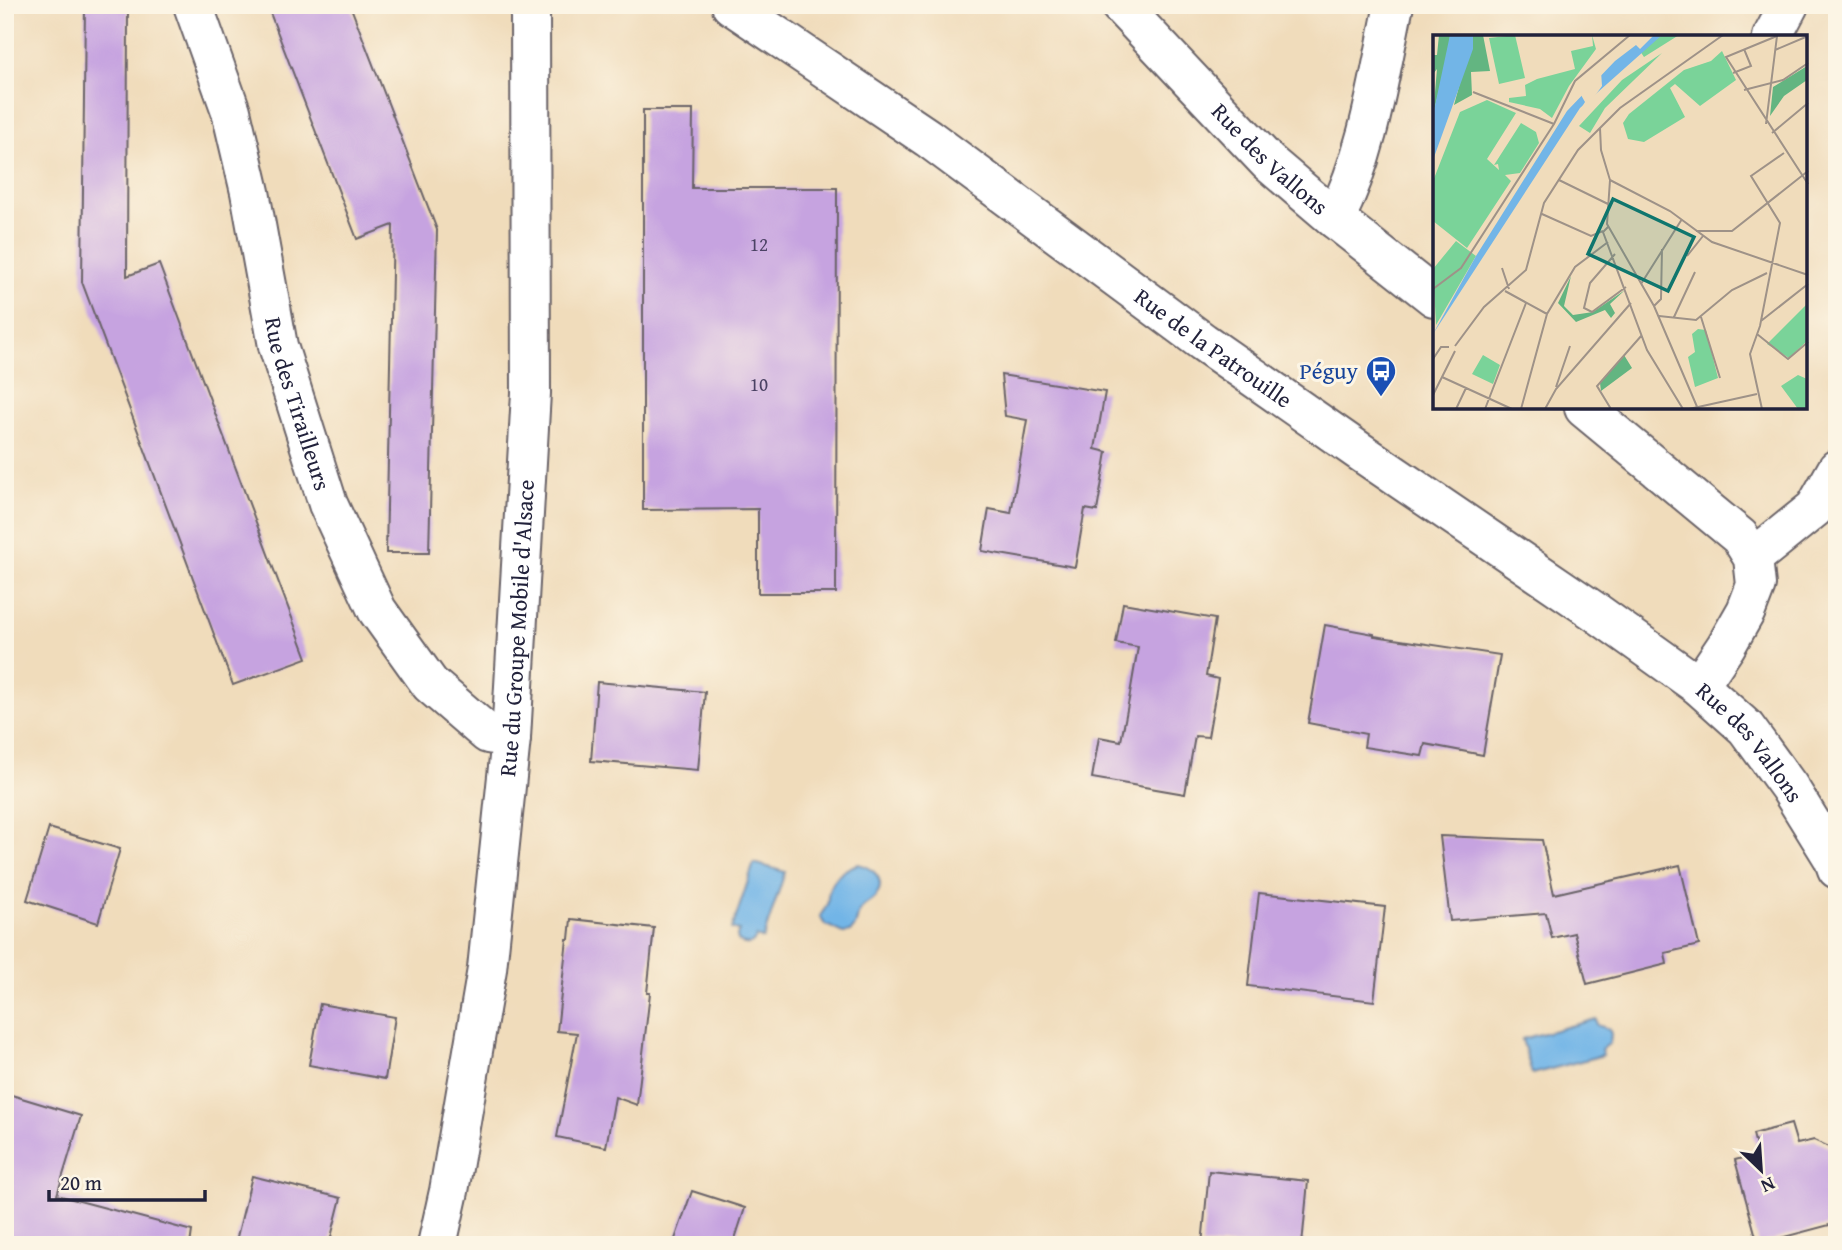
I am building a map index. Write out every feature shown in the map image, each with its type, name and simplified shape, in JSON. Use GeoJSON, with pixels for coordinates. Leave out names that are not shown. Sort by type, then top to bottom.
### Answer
{"type":"FeatureCollection","features":[{"type":"Feature","properties":{"kind":"street","name":"Rue des Tirailleurs"},"geometry":{"type":"LineString","coordinates":[[193,5],[231,111],[250,192],[278,346],[328,505],[377,610],[430,684],[488,734],[511,738]]}},
{"type":"Feature","properties":{"kind":"street","name":"Rue du Groupe Mobile d'Alsace"},"geometry":{"type":"LineString","coordinates":[[437,1245],[449,1191],[487,969],[511,738],[531,393],[530,5]]}},
{"type":"Feature","properties":{"kind":"street","name":"Rue de la Patrouille"},"geometry":{"type":"LineString","coordinates":[[731,5],[928,138],[1203,342],[1699,686]]}},
{"type":"Feature","properties":{"kind":"street","name":"Rue des Vallons"},"geometry":{"type":"LineString","coordinates":[[1119,5],[1268,162],[1433,296]]}},
{"type":"Feature","properties":{"kind":"street"},"geometry":{"type":"LineString","coordinates":[[1335,219],[1349,192],[1364,146],[1394,5]]}},
{"type":"Feature","properties":{"kind":"street"},"geometry":{"type":"LineString","coordinates":[[1773,35],[1789,5]]}},
{"type":"Feature","properties":{"kind":"street"},"geometry":{"type":"LineString","coordinates":[[1586,410],[1740,537],[1753,558],[1815,508],[1837,469]]}},
{"type":"Feature","properties":{"kind":"street","name":"Rue des Vallons"},"geometry":{"type":"LineString","coordinates":[[1753,558],[1756,585],[1746,611],[1699,686],[1746,728],[1789,787],[1833,858],[1837,869]]}},
{"type":"Feature","properties":{"kind":"water"},"geometry":{"type":"Polygon","coordinates":[[[754,863],[785,872],[763,939],[756,937],[751,944],[746,944],[738,941],[739,931],[732,929],[754,863]]]}},
{"type":"Feature","properties":{"kind":"water"},"geometry":{"type":"Polygon","coordinates":[[[858,864],[877,875],[879,890],[859,912],[854,928],[842,933],[825,925],[820,916],[827,906],[835,880],[847,869],[858,864]]]}},
{"type":"Feature","properties":{"kind":"water"},"geometry":{"type":"Polygon","coordinates":[[[1596,1019],[1597,1025],[1609,1029],[1611,1034],[1610,1043],[1601,1050],[1603,1055],[1532,1074],[1522,1039],[1596,1019]]]}},
{"type":"Feature","properties":{"kind":"building"},"geometry":{"type":"Polygon","coordinates":[[[85,5],[128,5],[127,276],[159,264],[307,658],[233,685],[82,282],[85,5]]]}},
{"type":"Feature","properties":{"kind":"building"},"geometry":{"type":"Polygon","coordinates":[[[267,5],[350,5],[437,230],[429,553],[386,553],[393,225],[357,239],[267,5]]]}},
{"type":"Feature","properties":{"kind":"building"},"geometry":{"type":"Polygon","coordinates":[[[643,110],[693,110],[692,188],[837,188],[836,593],[758,593],[758,509],[643,510],[643,110]]]}},
{"type":"Feature","properties":{"kind":"building"},"geometry":{"type":"Polygon","coordinates":[[[1001,375],[1105,392],[1095,449],[1107,452],[1097,511],[1085,509],[1075,567],[982,551],[989,509],[1011,513],[1027,420],[1005,416],[1001,375]]]}},
{"type":"Feature","properties":{"kind":"building"},"geometry":{"type":"Polygon","coordinates":[[[1123,603],[1215,619],[1206,676],[1218,679],[1208,737],[1195,736],[1185,794],[1092,778],[1099,737],[1121,741],[1130,694],[1138,647],[1116,643],[1123,603]]]}},
{"type":"Feature","properties":{"kind":"building"},"geometry":{"type":"Polygon","coordinates":[[[1325,625],[1374,636],[1500,655],[1483,755],[1425,744],[1422,756],[1364,747],[1366,734],[1308,723],[1325,625]]]}},
{"type":"Feature","properties":{"kind":"building"},"geometry":{"type":"Polygon","coordinates":[[[597,682],[705,692],[698,770],[591,761],[597,682]]]}},
{"type":"Feature","properties":{"kind":"building"},"geometry":{"type":"Polygon","coordinates":[[[49,828],[120,849],[98,923],[27,900],[49,828]]]}},
{"type":"Feature","properties":{"kind":"building"},"geometry":{"type":"Polygon","coordinates":[[[1440,836],[1542,840],[1554,894],[1680,865],[1699,945],[1665,953],[1667,964],[1587,984],[1574,933],[1552,938],[1546,913],[1450,921],[1440,836]]]}},
{"type":"Feature","properties":{"kind":"building"},"geometry":{"type":"Polygon","coordinates":[[[1259,893],[1385,907],[1374,1001],[1248,986],[1259,893]]]}},
{"type":"Feature","properties":{"kind":"building"},"geometry":{"type":"Polygon","coordinates":[[[571,919],[654,928],[647,993],[650,993],[637,1105],[615,1097],[606,1147],[557,1137],[577,1033],[557,1031],[571,919]]]}},
{"type":"Feature","properties":{"kind":"building"},"geometry":{"type":"Polygon","coordinates":[[[320,1004],[395,1017],[385,1079],[309,1065],[320,1004]]]}},
{"type":"Feature","properties":{"kind":"building"},"geometry":{"type":"Polygon","coordinates":[[[5,1093],[81,1116],[57,1195],[192,1231],[190,1245],[5,1245],[5,1093]]]}},
{"type":"Feature","properties":{"kind":"building"},"geometry":{"type":"Polygon","coordinates":[[[1791,1124],[1797,1144],[1814,1140],[1829,1147],[1834,1167],[1830,1175],[1837,1199],[1837,1223],[1758,1244],[1735,1160],[1758,1154],[1753,1134],[1791,1124]]]}},
{"type":"Feature","properties":{"kind":"building"},"geometry":{"type":"Polygon","coordinates":[[[1209,1171],[1308,1181],[1302,1245],[1202,1245],[1209,1171]]]}},
{"type":"Feature","properties":{"kind":"building"},"geometry":{"type":"Polygon","coordinates":[[[252,1176],[341,1198],[329,1245],[235,1245],[252,1176]]]}},
{"type":"Feature","properties":{"kind":"building"},"geometry":{"type":"Polygon","coordinates":[[[692,1191],[745,1208],[733,1245],[673,1245],[692,1191]]]}},
{"type":"Feature","properties":{"kind":"place","name":"Péguy"},"geometry":{"type":"Point","coordinates":[1381,398]}}]}
